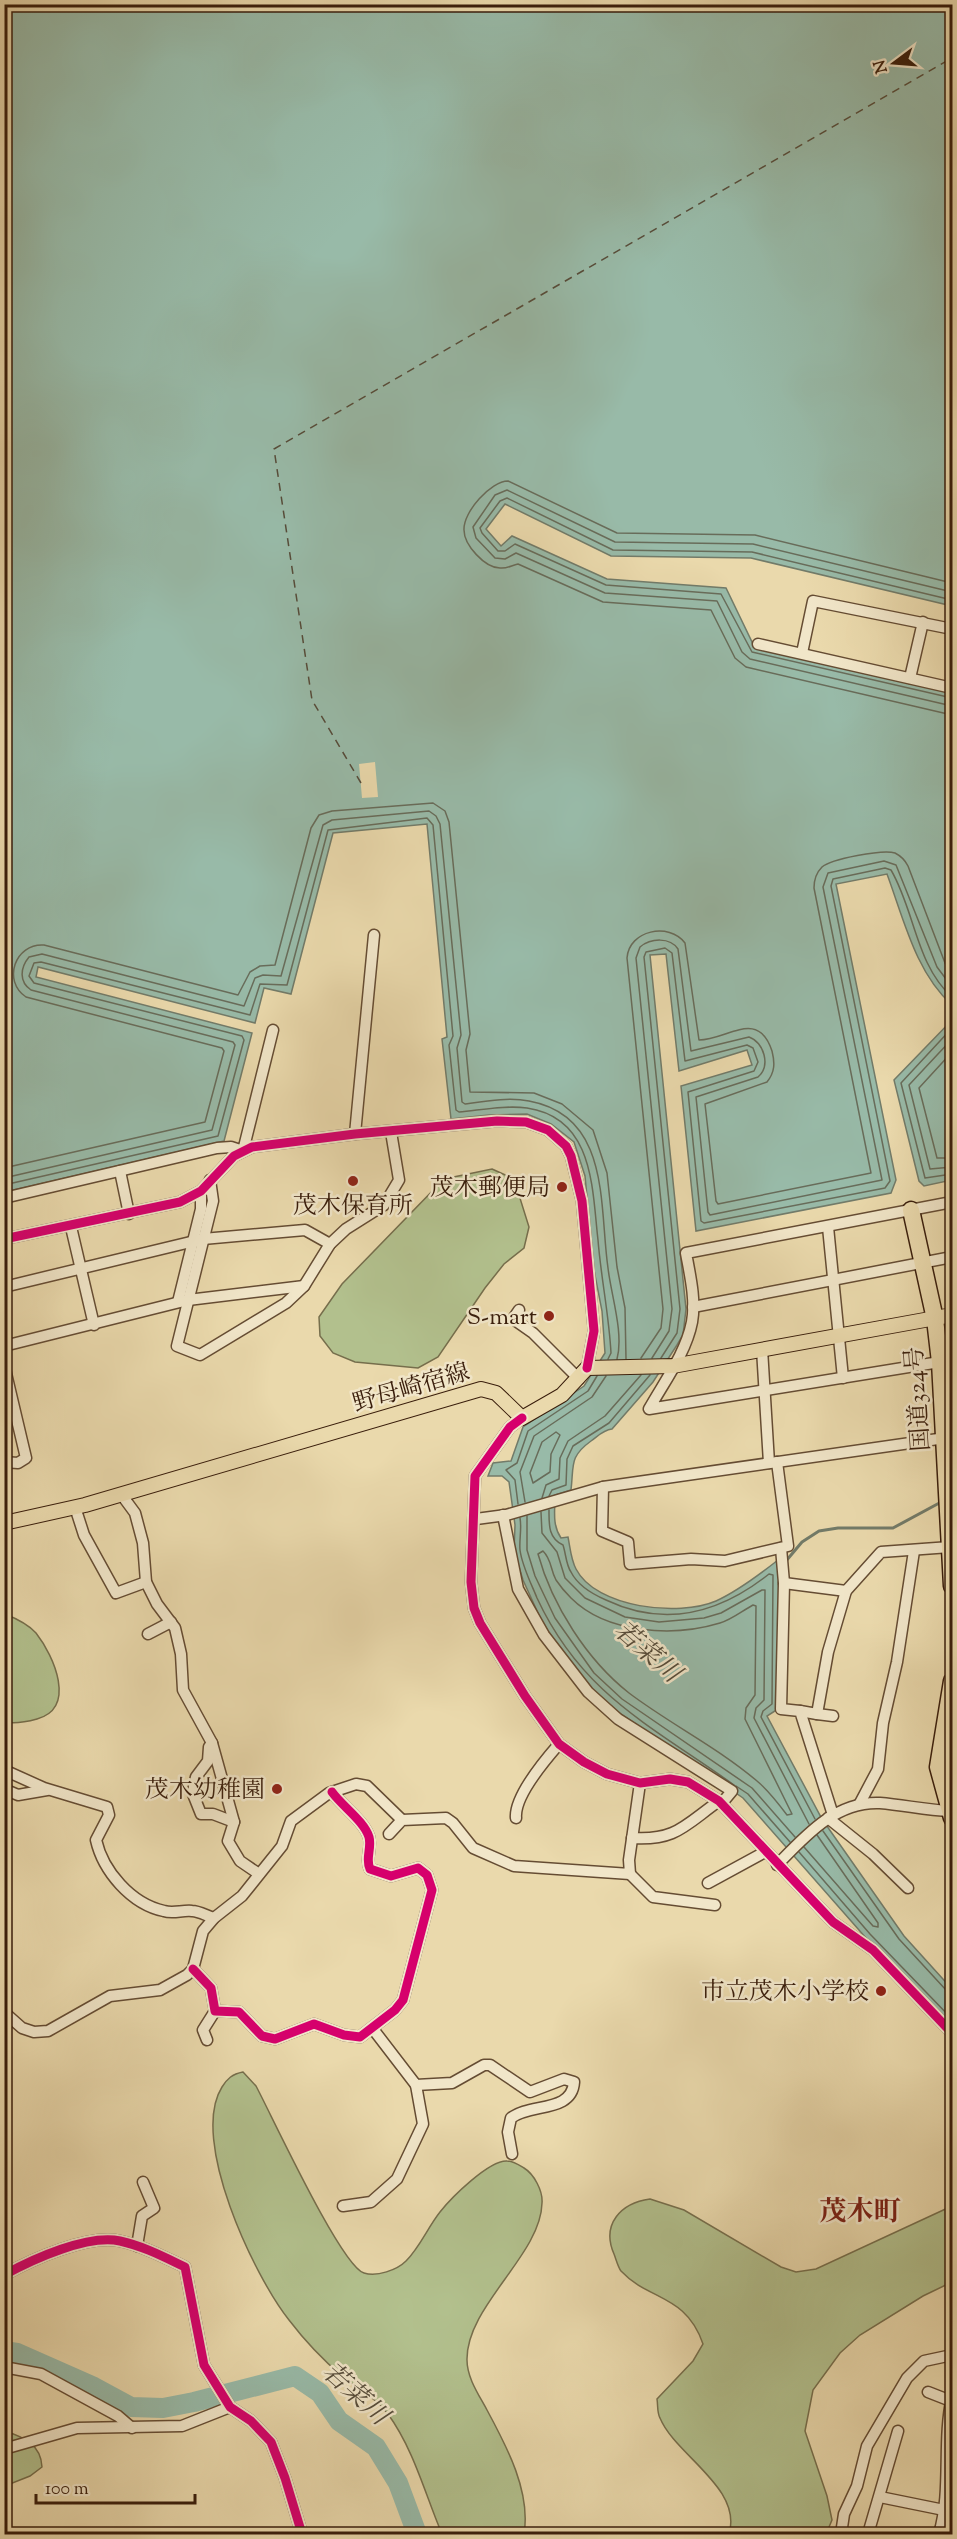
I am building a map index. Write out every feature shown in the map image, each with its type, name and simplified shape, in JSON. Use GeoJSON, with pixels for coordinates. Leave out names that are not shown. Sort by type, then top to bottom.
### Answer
{"type":"FeatureCollection","features":[{"type":"Feature","properties":{"kind":"highway","name":"国道324号"},"geometry":{"type":"LineString","coordinates":[[911,1210],[946,1361],[952,1586]]}},
{"type":"Feature","properties":{"kind":"highway"},"geometry":{"type":"LineString","coordinates":[[951,1814],[938,1767],[952,1681]]}},
{"type":"Feature","properties":{"kind":"main road"},"geometry":{"type":"LineString","coordinates":[[522,1418],[562,1395],[583,1374],[666,1366],[952,1315]]}},
{"type":"Feature","properties":{"kind":"main road","name":"野母崎宿線"},"geometry":{"type":"LineString","coordinates":[[4,1523],[75,1507],[482,1389],[496,1393],[522,1418]]}},
{"type":"Feature","properties":{"kind":"street"},"geometry":{"type":"LineString","coordinates":[[802,653],[813,601],[952,629]]}},
{"type":"Feature","properties":{"kind":"street"},"geometry":{"type":"LineString","coordinates":[[910,678],[923,622]]}},
{"type":"Feature","properties":{"kind":"street"},"geometry":{"type":"LineString","coordinates":[[758,645],[952,688]]}},
{"type":"Feature","properties":{"kind":"street"},"geometry":{"type":"LineString","coordinates":[[355,1134],[374,935]]}},
{"type":"Feature","properties":{"kind":"street"},"geometry":{"type":"LineString","coordinates":[[243,1151],[273,1030]]}},
{"type":"Feature","properties":{"kind":"street"},"geometry":{"type":"LineString","coordinates":[[4,1239],[71,1227],[180,1202],[201,1191],[234,1156],[271,1143],[488,1122],[526,1122],[548,1130],[566,1146],[576,1167],[582,1201],[594,1331],[583,1374],[513,1319],[519,1310]]}},
{"type":"Feature","properties":{"kind":"street"},"geometry":{"type":"LineString","coordinates":[[210,1180],[213,1201],[198,1241],[183,1301],[177,1346],[200,1355],[286,1303],[304,1286],[330,1244],[346,1229],[377,1211],[394,1191],[399,1180],[391,1132]]}},
{"type":"Feature","properties":{"kind":"street"},"geometry":{"type":"LineString","coordinates":[[4,1198],[217,1148],[231,1147],[243,1151]]}},
{"type":"Feature","properties":{"kind":"street"},"geometry":{"type":"LineString","coordinates":[[120,1172],[129,1214]]}},
{"type":"Feature","properties":{"kind":"street"},"geometry":{"type":"LineString","coordinates":[[198,1241],[201,1191]]}},
{"type":"Feature","properties":{"kind":"street"},"geometry":{"type":"LineString","coordinates":[[946,1361],[649,1409],[666,1366],[692,1323],[693,1307],[686,1253],[952,1202]]}},
{"type":"Feature","properties":{"kind":"street"},"geometry":{"type":"LineString","coordinates":[[71,1227],[94,1325]]}},
{"type":"Feature","properties":{"kind":"street"},"geometry":{"type":"LineString","coordinates":[[828,1227],[843,1378]]}},
{"type":"Feature","properties":{"kind":"street"},"geometry":{"type":"LineString","coordinates":[[4,1287],[198,1241],[305,1230],[330,1244]]}},
{"type":"Feature","properties":{"kind":"street"},"geometry":{"type":"LineString","coordinates":[[693,1307],[952,1257]]}},
{"type":"Feature","properties":{"kind":"street"},"geometry":{"type":"LineString","coordinates":[[4,1346],[183,1301],[304,1286]]}},
{"type":"Feature","properties":{"kind":"street"},"geometry":{"type":"LineString","coordinates":[[603,1487],[602,1531],[628,1542],[630,1564],[691,1559],[725,1561],[781,1553],[788,1546],[773,1462],[762,1349]]}},
{"type":"Feature","properties":{"kind":"street"},"geometry":{"type":"LineString","coordinates":[[4,1365],[8,1402],[26,1458],[18,1463],[4,1462]]}},
{"type":"Feature","properties":{"kind":"street"},"geometry":{"type":"LineString","coordinates":[[522,1418],[510,1427],[476,1476],[476,1519],[471,1582],[476,1615],[525,1696],[559,1744],[584,1762],[607,1774],[640,1784],[670,1779],[688,1782],[721,1802],[765,1852],[833,1922],[873,1950],[952,2033]]}},
{"type":"Feature","properties":{"kind":"street"},"geometry":{"type":"LineString","coordinates":[[476,1519],[505,1515],[603,1487],[949,1438]]}},
{"type":"Feature","properties":{"kind":"street"},"geometry":{"type":"LineString","coordinates":[[121,1494],[135,1513],[143,1543],[146,1582],[157,1604],[171,1622],[181,1654],[183,1690],[212,1743],[234,1822],[228,1841],[240,1861],[260,1875]]}},
{"type":"Feature","properties":{"kind":"street"},"geometry":{"type":"LineString","coordinates":[[75,1507],[84,1535],[116,1593],[146,1582]]}},
{"type":"Feature","properties":{"kind":"street"},"geometry":{"type":"LineString","coordinates":[[505,1515],[518,1590],[544,1635],[588,1692],[618,1719],[732,1791],[721,1802],[668,1837],[653,1840],[632,1838]]}},
{"type":"Feature","properties":{"kind":"street"},"geometry":{"type":"LineString","coordinates":[[817,1714],[828,1652],[846,1591],[881,1552],[950,1547]]}},
{"type":"Feature","properties":{"kind":"street"},"geometry":{"type":"LineString","coordinates":[[860,1803],[878,1769],[883,1723],[897,1662],[914,1551]]}},
{"type":"Feature","properties":{"kind":"street"},"geometry":{"type":"LineString","coordinates":[[781,1553],[784,1579],[781,1709],[833,1716]]}},
{"type":"Feature","properties":{"kind":"street"},"geometry":{"type":"LineString","coordinates":[[784,1579],[846,1591]]}},
{"type":"Feature","properties":{"kind":"street"},"geometry":{"type":"LineString","coordinates":[[148,1634],[171,1622]]}},
{"type":"Feature","properties":{"kind":"street"},"geometry":{"type":"LineString","coordinates":[[800,1711],[829,1817],[873,1854],[908,1888]]}},
{"type":"Feature","properties":{"kind":"street"},"geometry":{"type":"LineString","coordinates":[[212,1743],[208,1747],[205,1766],[196,1777],[193,1794],[201,1814],[213,1814],[234,1822]]}},
{"type":"Feature","properties":{"kind":"street"},"geometry":{"type":"LineString","coordinates":[[516,1818],[516,1812],[531,1781],[543,1762],[559,1744]]}},
{"type":"Feature","properties":{"kind":"street"},"geometry":{"type":"LineString","coordinates":[[4,1770],[48,1789],[107,1807],[109,1815],[96,1840],[99,1854],[117,1881],[137,1900],[161,1911],[192,1911],[214,1918]]}},
{"type":"Feature","properties":{"kind":"street"},"geometry":{"type":"LineString","coordinates":[[4,2012],[22,2028],[34,2032],[48,2031],[104,1999],[160,1990],[193,1969],[204,1931],[214,1918],[242,1896],[260,1875],[282,1846],[291,1821],[332,1792],[356,1784],[367,1786],[402,1820]]}},
{"type":"Feature","properties":{"kind":"street"},"geometry":{"type":"LineString","coordinates":[[630,1874],[632,1838],[640,1784]]}},
{"type":"Feature","properties":{"kind":"street"},"geometry":{"type":"LineString","coordinates":[[4,1789],[18,1795],[48,1789]]}},
{"type":"Feature","properties":{"kind":"street"},"geometry":{"type":"LineString","coordinates":[[215,2011],[239,2012],[262,2036],[275,2039],[314,2024],[356,2037],[373,2029],[403,2000],[415,1946],[432,1890],[427,1875],[418,1868],[391,1875],[370,1869],[367,1864],[371,1845],[366,1829],[332,1792]]}},
{"type":"Feature","properties":{"kind":"street"},"geometry":{"type":"LineString","coordinates":[[777,1864],[829,1817],[860,1803],[951,1814]]}},
{"type":"Feature","properties":{"kind":"street"},"geometry":{"type":"LineString","coordinates":[[389,1834],[402,1820],[446,1818],[453,1823],[473,1848],[514,1866],[630,1874],[653,1897],[715,1905]]}},
{"type":"Feature","properties":{"kind":"street"},"geometry":{"type":"LineString","coordinates":[[708,1883],[765,1852]]}},
{"type":"Feature","properties":{"kind":"street"},"geometry":{"type":"LineString","coordinates":[[193,1969],[211,1988],[215,2011],[203,2030],[207,2040]]}},
{"type":"Feature","properties":{"kind":"street"},"geometry":{"type":"LineString","coordinates":[[343,2206],[371,2202],[397,2179],[423,2124],[416,2085],[373,2029]]}},
{"type":"Feature","properties":{"kind":"street"},"geometry":{"type":"LineString","coordinates":[[416,2085],[452,2083],[484,2065],[490,2065],[530,2092],[564,2079],[574,2082],[574,2090],[566,2100],[511,2118],[508,2132],[512,2154]]}},
{"type":"Feature","properties":{"kind":"street"},"geometry":{"type":"LineString","coordinates":[[137,2246],[142,2216],[154,2208],[143,2182]]}},
{"type":"Feature","properties":{"kind":"street"},"geometry":{"type":"LineString","coordinates":[[7,2269],[67,2247],[97,2240],[118,2240],[185,2267],[204,2365],[228,2405],[251,2421],[271,2442],[285,2478],[302,2535]]}},
{"type":"Feature","properties":{"kind":"street"},"geometry":{"type":"LineString","coordinates":[[841,2535],[844,2514],[856,2486],[867,2446],[907,2378],[924,2361],[952,2355]]}},
{"type":"Feature","properties":{"kind":"street"},"geometry":{"type":"LineString","coordinates":[[4,2367],[41,2374],[118,2416],[132,2428]]}},
{"type":"Feature","properties":{"kind":"street"},"geometry":{"type":"LineString","coordinates":[[928,2392],[952,2399],[948,2417],[944,2510],[939,2535]]}},
{"type":"Feature","properties":{"kind":"street"},"geometry":{"type":"LineString","coordinates":[[4,2445],[11,2447],[77,2428],[182,2426],[228,2405]]}},
{"type":"Feature","properties":{"kind":"street"},"geometry":{"type":"LineString","coordinates":[[868,2535],[897,2432]]}},
{"type":"Feature","properties":{"kind":"street"},"geometry":{"type":"LineString","coordinates":[[880,2497],[944,2510]]}},
{"type":"Feature","properties":{"kind":"green space"},"geometry":{"type":"Polygon","coordinates":[[[492,1169],[514,1179],[529,1227],[524,1248],[504,1264],[485,1288],[438,1357],[418,1368],[355,1362],[333,1353],[320,1336],[319,1317],[342,1284],[444,1179],[492,1169]]]}},
{"type":"Feature","properties":{"kind":"green space"},"geometry":{"type":"Polygon","coordinates":[[[5,1614],[17,1619],[36,1633],[55,1667],[59,1693],[56,1704],[49,1713],[37,1719],[5,1722],[5,1614]]]}},
{"type":"Feature","properties":{"kind":"green space"},"geometry":{"type":"Polygon","coordinates":[[[243,2072],[256,2086],[324,2219],[353,2264],[364,2273],[381,2273],[392,2270],[406,2261],[445,2206],[461,2189],[499,2162],[516,2163],[528,2171],[534,2179],[542,2198],[538,2222],[530,2242],[478,2320],[470,2340],[467,2360],[474,2386],[516,2470],[524,2502],[524,2534],[442,2534],[412,2457],[388,2414],[321,2356],[295,2328],[275,2299],[259,2272],[230,2207],[219,2172],[214,2139],[214,2110],[222,2087],[230,2077],[243,2072]]]}},
{"type":"Feature","properties":{"kind":"green space"},"geometry":{"type":"Polygon","coordinates":[[[650,2199],[684,2210],[781,2267],[796,2272],[816,2269],[952,2206],[952,2282],[923,2296],[860,2335],[840,2353],[813,2390],[805,2431],[827,2496],[832,2520],[826,2534],[729,2534],[731,2517],[726,2502],[717,2487],[668,2432],[660,2418],[657,2399],[693,2361],[703,2344],[696,2328],[687,2316],[666,2300],[632,2281],[621,2271],[617,2263],[611,2243],[612,2224],[622,2210],[650,2199]]]}},
{"type":"Feature","properties":{"kind":"green space"},"geometry":{"type":"Polygon","coordinates":[[[5,2431],[24,2439],[35,2447],[42,2467],[30,2476],[5,2486],[5,2431]]]}},
{"type":"Feature","properties":{"kind":"water"},"geometry":{"type":"Polygon","coordinates":[[[4,5],[952,5],[952,606],[751,558],[611,556],[505,504],[486,529],[501,546],[512,536],[607,579],[726,588],[754,646],[952,693],[952,1005],[929,978],[920,962],[887,874],[836,884],[896,1180],[891,1193],[696,1231],[681,1086],[752,1065],[747,1050],[679,1071],[666,954],[650,955],[686,1309],[683,1335],[653,1382],[612,1429],[601,1434],[579,1452],[574,1462],[571,1490],[555,1495],[555,1523],[561,1538],[568,1537],[574,1565],[586,1582],[601,1593],[640,1606],[681,1608],[716,1601],[740,1588],[778,1560],[780,1576],[778,1709],[767,1716],[822,1819],[904,1936],[952,1989],[952,2027],[866,1938],[743,1798],[614,1709],[584,1682],[543,1624],[523,1580],[514,1551],[515,1525],[509,1482],[502,1476],[488,1476],[493,1463],[511,1461],[523,1427],[584,1386],[605,1353],[585,1176],[574,1142],[551,1124],[527,1114],[451,1119],[442,1039],[447,1037],[427,824],[333,833],[291,994],[264,988],[255,1023],[38,967],[36,977],[252,1033],[224,1141],[5,1192],[4,5]]]}},
{"type":"Feature","properties":{"kind":"water"},"geometry":{"type":"Polygon","coordinates":[[[952,1020],[952,1180],[924,1186],[919,1181],[894,1080],[952,1020]]]}},
{"type":"Feature","properties":{"kind":"pier"},"geometry":{"type":"Polygon","coordinates":[[[375,762],[378,797],[362,798],[359,764],[375,762]]]}},
{"type":"Feature","properties":{"kind":"waterway"},"geometry":{"type":"LineString","coordinates":[[786,1561],[802,1542],[819,1531],[838,1528],[893,1528],[943,1501]]}},
{"type":"Feature","properties":{"kind":"waterway","name":"若菜川"},"geometry":{"type":"LineString","coordinates":[[4,2351],[17,2353],[94,2387],[131,2407],[163,2408],[295,2376],[320,2393],[339,2421],[376,2447],[398,2483],[417,2534]]}},
{"type":"Feature","properties":{"kind":"ferry route"},"geometry":{"type":"LineString","coordinates":[[361,783],[312,700],[274,449],[952,58]]}},
{"type":"Feature","properties":{"kind":"cycle path"},"geometry":{"type":"LineString","coordinates":[[4,1239],[180,1202],[201,1191],[234,1156],[252,1147],[355,1134],[497,1121],[526,1122],[548,1130],[566,1146],[571,1156],[582,1201],[594,1331],[587,1368]]}},
{"type":"Feature","properties":{"kind":"cycle path"},"geometry":{"type":"LineString","coordinates":[[522,1418],[510,1427],[475,1476],[471,1582],[474,1608],[480,1623],[525,1696],[559,1744],[584,1762],[607,1774],[640,1783],[670,1779],[688,1782],[719,1801],[833,1922],[873,1950],[952,2033]]}},
{"type":"Feature","properties":{"kind":"cycle path"},"geometry":{"type":"LineString","coordinates":[[193,1969],[211,1988],[215,2011],[239,2012],[262,2036],[275,2039],[314,2024],[344,2035],[360,2037],[395,2010],[403,2000],[432,1890],[427,1875],[418,1868],[391,1876],[370,1869],[369,1837],[358,1819],[332,1792]]}},
{"type":"Feature","properties":{"kind":"cycle path"},"geometry":{"type":"LineString","coordinates":[[4,2275],[61,2249],[92,2241],[107,2240],[137,2246],[185,2267],[204,2365],[230,2407],[251,2421],[271,2442],[302,2534]]}},
{"type":"Feature","properties":{"kind":"place","name":"茂木保育所"},"geometry":{"type":"Point","coordinates":[353,1181]}},
{"type":"Feature","properties":{"kind":"place","name":"茂木郵便局"},"geometry":{"type":"Point","coordinates":[562,1187]}},
{"type":"Feature","properties":{"kind":"place","name":"S-mart"},"geometry":{"type":"Point","coordinates":[549,1316]}},
{"type":"Feature","properties":{"kind":"place","name":"茂木幼稚園"},"geometry":{"type":"Point","coordinates":[277,1789]}},
{"type":"Feature","properties":{"kind":"place","name":"市立茂木小学校"},"geometry":{"type":"Point","coordinates":[881,1991]}},
{"type":"Feature","properties":{"kind":"district","name":"茂木町"},"geometry":{"type":"Point","coordinates":[860,2211]}}]}
